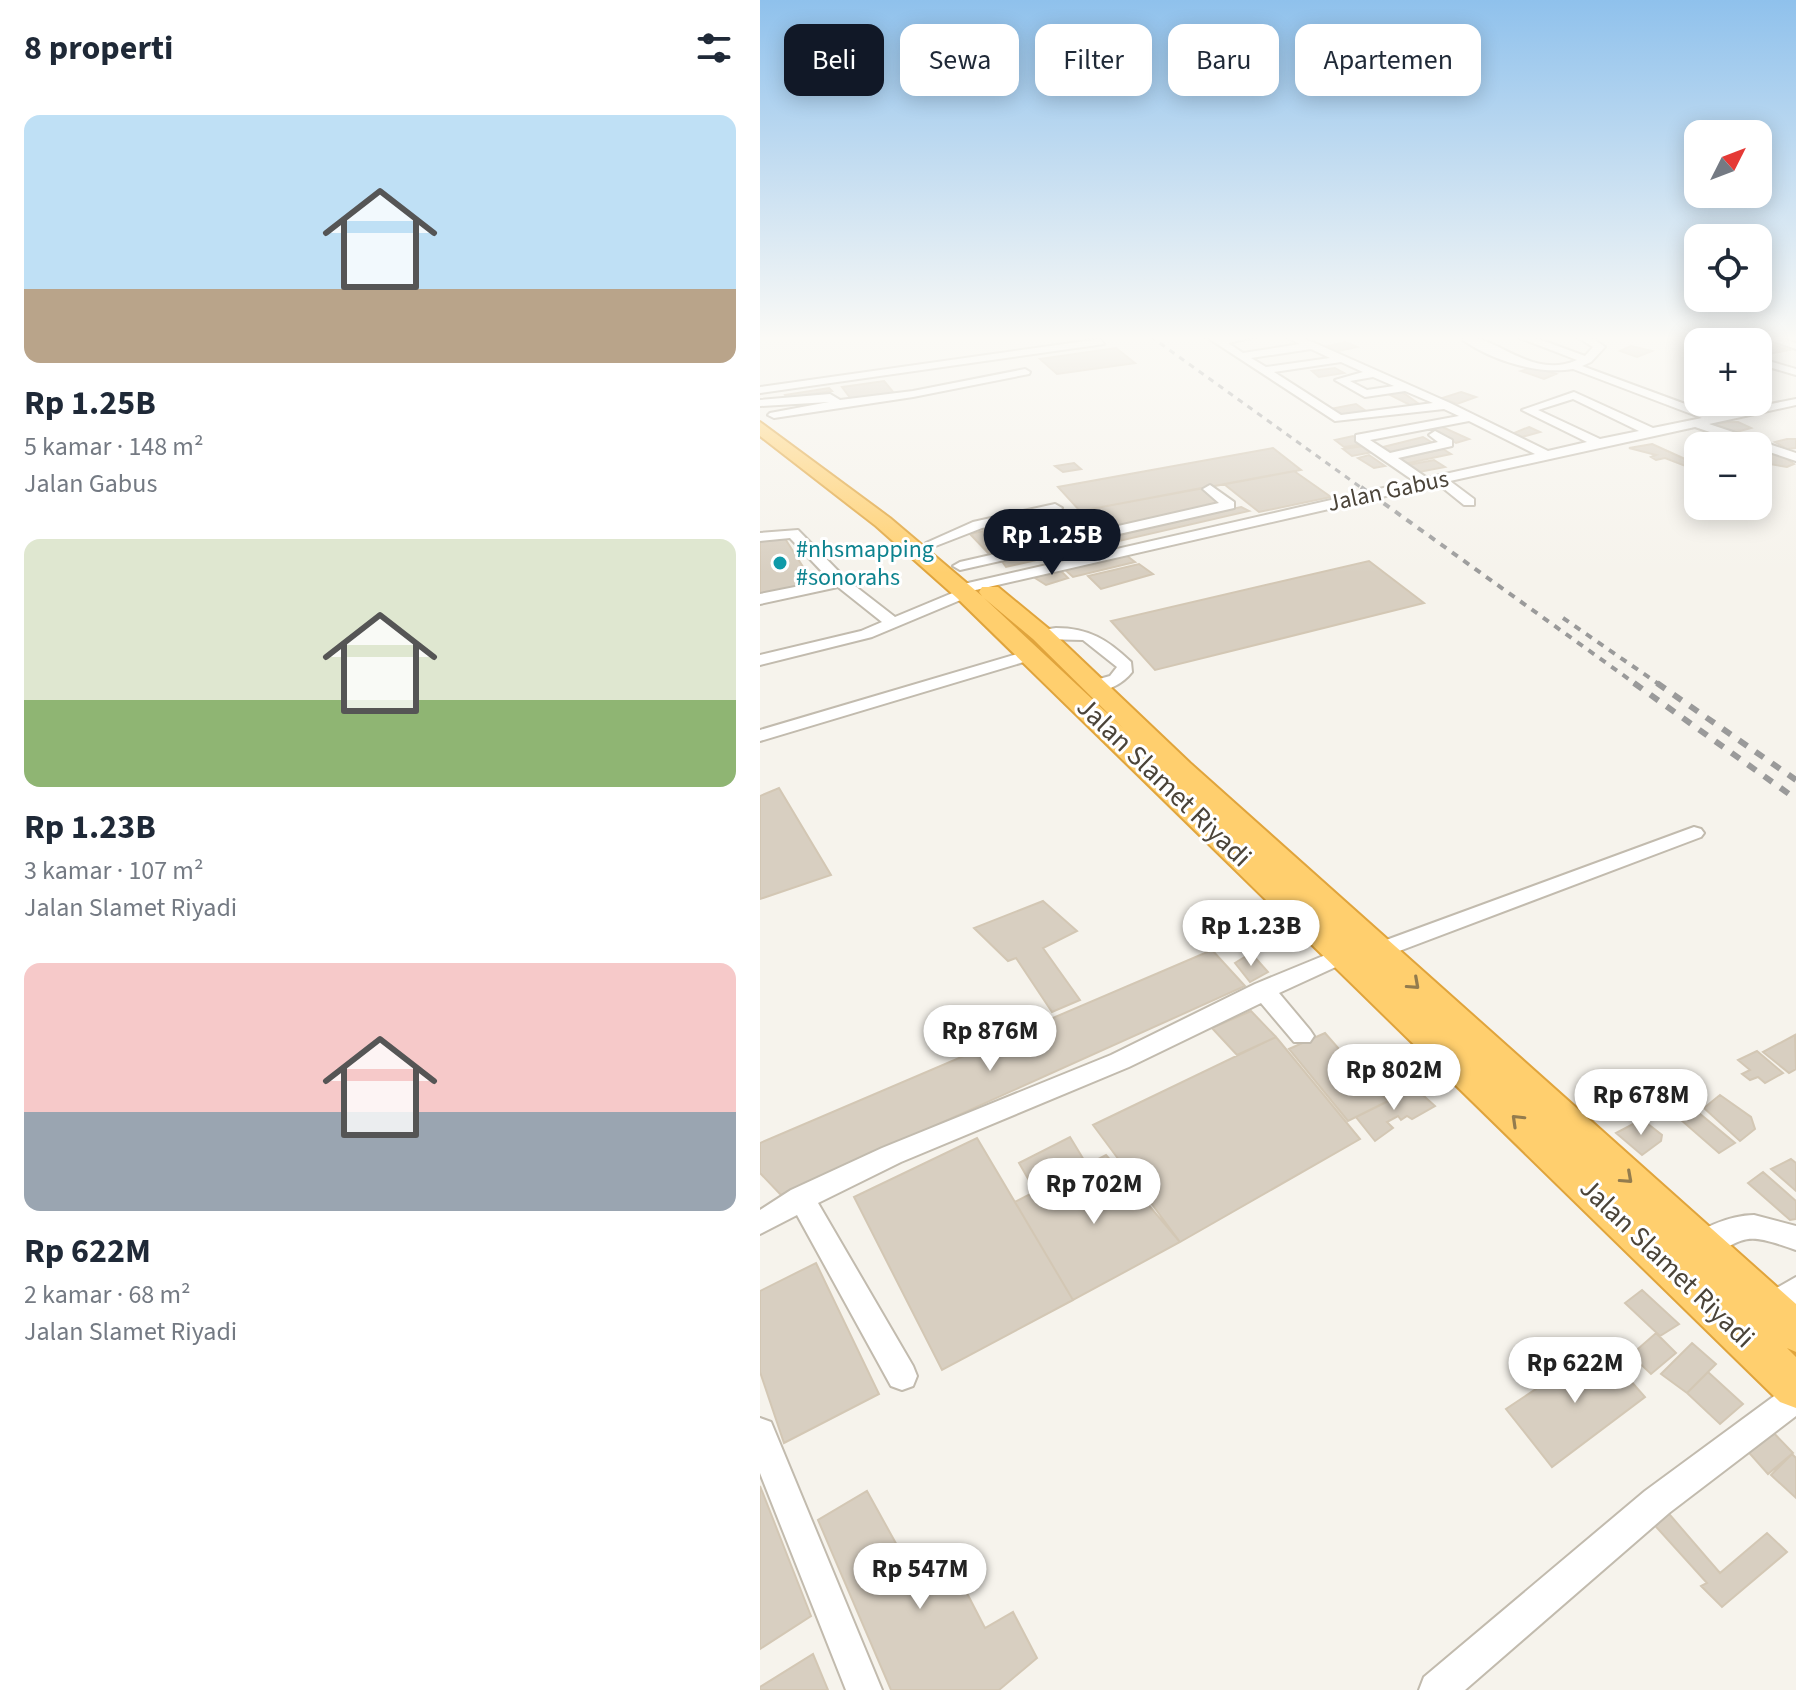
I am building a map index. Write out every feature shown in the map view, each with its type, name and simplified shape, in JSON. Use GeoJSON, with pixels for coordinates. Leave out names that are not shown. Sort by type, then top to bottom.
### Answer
{"type":"FeatureCollection","features":[{"type":"Feature","properties":{"kind":"highway","name":"Jalan Slamet Riyadi"},"geometry":{"type":"LineString","coordinates":[[765,415],[884,512],[1036,645],[1345,954],[1796,1387]]}},
{"type":"Feature","properties":{"kind":"highway","name":"Jalan Slamet Riyadi"},"geometry":{"type":"LineString","coordinates":[[884,512],[933,543],[966,583]]}},
{"type":"Feature","properties":{"kind":"highway","name":"Jalan Slamet Riyadi"},"geometry":{"type":"LineString","coordinates":[[1036,645],[1095,686],[1378,951],[1796,1332]]}},
{"type":"Feature","properties":{"kind":"street"},"geometry":{"type":"LineString","coordinates":[[1332,415],[1339,419],[1374,415]]}},
{"type":"Feature","properties":{"kind":"street"},"geometry":{"type":"LineString","coordinates":[[1463,415],[1482,429],[1538,454],[1422,480],[1360,438],[1463,415]]}},
{"type":"Feature","properties":{"kind":"street"},"geometry":{"type":"LineString","coordinates":[[1539,415],[1595,441]]}},
{"type":"Feature","properties":{"kind":"street"},"geometry":{"type":"LineString","coordinates":[[1615,415],[1646,430]]}},
{"type":"Feature","properties":{"kind":"street"},"geometry":{"type":"LineString","coordinates":[[1692,415],[1796,457]]}},
{"type":"Feature","properties":{"kind":"street","name":"Jalan Gabus"},"geometry":{"type":"LineString","coordinates":[[966,583],[1422,480],[1441,480],[1538,454],[1718,415]]}},
{"type":"Feature","properties":{"kind":"street"},"geometry":{"type":"LineString","coordinates":[[1388,457],[1448,443],[1435,435]]}},
{"type":"Feature","properties":{"kind":"street"},"geometry":{"type":"LineString","coordinates":[[1441,480],[1469,502]]}},
{"type":"Feature","properties":{"kind":"street"},"geometry":{"type":"LineString","coordinates":[[760,660],[866,634],[966,583],[1229,505],[1210,489]]}},
{"type":"Feature","properties":{"kind":"street"},"geometry":{"type":"LineString","coordinates":[[933,543],[978,525],[1055,508]]}},
{"type":"Feature","properties":{"kind":"street"},"geometry":{"type":"LineString","coordinates":[[760,537],[793,533],[841,582],[892,622]]}},
{"type":"Feature","properties":{"kind":"street"},"geometry":{"type":"LineString","coordinates":[[760,599],[841,582]]}},
{"type":"Feature","properties":{"kind":"street"},"geometry":{"type":"LineString","coordinates":[[760,736],[1036,645]]}},
{"type":"Feature","properties":{"kind":"street"},"geometry":{"type":"LineString","coordinates":[[1378,951],[1694,833]]}},
{"type":"Feature","properties":{"kind":"street"},"geometry":{"type":"LineString","coordinates":[[760,1223],[801,1198],[942,1133],[1122,1060],[1263,990],[1345,954]]}},
{"type":"Feature","properties":{"kind":"street"},"geometry":{"type":"LineString","coordinates":[[1263,990],[1302,1036]]}},
{"type":"Feature","properties":{"kind":"street"},"geometry":{"type":"LineString","coordinates":[[801,1198],[902,1376]]}},
{"type":"Feature","properties":{"kind":"street"},"geometry":{"type":"LineString","coordinates":[[1668,1264],[1736,1226],[1749,1223],[1796,1238]]}},
{"type":"Feature","properties":{"kind":"street"},"geometry":{"type":"LineString","coordinates":[[1769,1307],[1796,1289]]}},
{"type":"Feature","properties":{"kind":"street"},"geometry":{"type":"LineString","coordinates":[[1437,1690],[1657,1502],[1796,1398]]}},
{"type":"Feature","properties":{"kind":"street"},"geometry":{"type":"LineString","coordinates":[[760,1433],[864,1690]]}},
{"type":"Feature","properties":{"kind":"building"},"geometry":{"type":"Polygon","coordinates":[[[1738,422],[1751,428],[1731,432],[1715,424],[1738,422]]]}},
{"type":"Feature","properties":{"kind":"building"},"geometry":{"type":"Polygon","coordinates":[[[1440,426],[1469,439],[1456,443],[1430,428],[1440,426]]]}},
{"type":"Feature","properties":{"kind":"building"},"geometry":{"type":"Polygon","coordinates":[[[1529,427],[1540,432],[1522,437],[1514,433],[1529,427]]]}},
{"type":"Feature","properties":{"kind":"building"},"geometry":{"type":"Polygon","coordinates":[[[1353,436],[1364,444],[1344,447],[1335,440],[1353,436]]]}},
{"type":"Feature","properties":{"kind":"building"},"geometry":{"type":"Polygon","coordinates":[[[1423,437],[1433,443],[1391,453],[1383,447],[1423,437]]]}},
{"type":"Feature","properties":{"kind":"building"},"geometry":{"type":"Polygon","coordinates":[[[1796,439],[1796,448],[1787,449],[1775,442],[1796,439]]]}},
{"type":"Feature","properties":{"kind":"building"},"geometry":{"type":"Polygon","coordinates":[[[1652,444],[1684,459],[1684,465],[1665,458],[1656,460],[1651,457],[1656,455],[1629,448],[1652,444]]]}},
{"type":"Feature","properties":{"kind":"building"},"geometry":{"type":"Polygon","coordinates":[[[1364,446],[1373,452],[1352,456],[1343,449],[1364,446]]]}},
{"type":"Feature","properties":{"kind":"building"},"geometry":{"type":"Polygon","coordinates":[[[1273,448],[1301,470],[1080,511],[1058,487],[1273,448]]]}},
{"type":"Feature","properties":{"kind":"building"},"geometry":{"type":"Polygon","coordinates":[[[1443,449],[1451,454],[1404,464],[1396,459],[1443,449]]]}},
{"type":"Feature","properties":{"kind":"building"},"geometry":{"type":"Polygon","coordinates":[[[1772,452],[1794,464],[1787,467],[1772,464],[1772,452]]]}},
{"type":"Feature","properties":{"kind":"building"},"geometry":{"type":"Polygon","coordinates":[[[1369,455],[1385,466],[1374,468],[1358,458],[1369,455]]]}},
{"type":"Feature","properties":{"kind":"building"},"geometry":{"type":"Polygon","coordinates":[[[1434,460],[1445,467],[1419,472],[1408,465],[1434,460]]]}},
{"type":"Feature","properties":{"kind":"building"},"geometry":{"type":"Polygon","coordinates":[[[1074,463],[1081,469],[1063,472],[1055,466],[1074,463]]]}},
{"type":"Feature","properties":{"kind":"building"},"geometry":{"type":"Polygon","coordinates":[[[1294,471],[1331,497],[1259,512],[1224,484],[1294,471]]]}},
{"type":"Feature","properties":{"kind":"building"},"geometry":{"type":"Polygon","coordinates":[[[1201,488],[1220,505],[1027,547],[1008,525],[1201,488]]]}},
{"type":"Feature","properties":{"kind":"building"},"geometry":{"type":"Polygon","coordinates":[[[1241,507],[1249,511],[1006,567],[1001,560],[1241,507]]]}},
{"type":"Feature","properties":{"kind":"building"},"geometry":{"type":"Polygon","coordinates":[[[983,531],[999,550],[988,553],[970,534],[983,531]]]}},
{"type":"Feature","properties":{"kind":"building","name":"#nhsmapping #sonorahs"},"geometry":{"type":"Polygon","coordinates":[[[784,537],[814,584],[760,596],[760,542],[784,537]]]}},
{"type":"Feature","properties":{"kind":"building"},"geometry":{"type":"Polygon","coordinates":[[[1122,552],[1135,562],[1073,577],[1062,567],[1122,552]]]}},
{"type":"Feature","properties":{"kind":"building"},"geometry":{"type":"Polygon","coordinates":[[[1369,561],[1424,603],[1155,670],[1111,621],[1369,561]]]}},
{"type":"Feature","properties":{"kind":"building"},"geometry":{"type":"Polygon","coordinates":[[[1139,564],[1153,574],[1101,589],[1088,576],[1139,564]]]}},
{"type":"Feature","properties":{"kind":"building"},"geometry":{"type":"Polygon","coordinates":[[[1058,568],[1068,578],[1046,585],[1035,578],[1042,575],[1039,573],[1058,568]]]}},
{"type":"Feature","properties":{"kind":"building"},"geometry":{"type":"Polygon","coordinates":[[[779,788],[831,875],[760,899],[760,796],[779,788]]]}},
{"type":"Feature","properties":{"kind":"building"},"geometry":{"type":"Polygon","coordinates":[[[1043,901],[1077,931],[1043,948],[1080,1000],[1052,1012],[1016,958],[1008,961],[974,928],[1043,901]]]}},
{"type":"Feature","properties":{"kind":"building"},"geometry":{"type":"Polygon","coordinates":[[[1212,950],[1245,986],[781,1195],[760,1173],[760,1143],[1212,950]]]}},
{"type":"Feature","properties":{"kind":"building"},"geometry":{"type":"Polygon","coordinates":[[[1251,953],[1268,972],[1250,982],[1235,963],[1251,953]]]}},
{"type":"Feature","properties":{"kind":"building"},"geometry":{"type":"Polygon","coordinates":[[[1251,1011],[1276,1037],[1237,1055],[1212,1028],[1251,1011]]]}},
{"type":"Feature","properties":{"kind":"building"},"geometry":{"type":"Polygon","coordinates":[[[1325,1033],[1388,1101],[1348,1121],[1289,1049],[1325,1033]]]}},
{"type":"Feature","properties":{"kind":"building"},"geometry":{"type":"Polygon","coordinates":[[[1795,1035],[1796,1069],[1789,1073],[1763,1052],[1795,1035]]]}},
{"type":"Feature","properties":{"kind":"building"},"geometry":{"type":"Polygon","coordinates":[[[1276,1037],[1360,1139],[1180,1242],[1093,1125],[1276,1037]]]}},
{"type":"Feature","properties":{"kind":"building"},"geometry":{"type":"Polygon","coordinates":[[[1757,1051],[1783,1073],[1765,1083],[1758,1077],[1750,1080],[1742,1074],[1750,1070],[1738,1060],[1757,1051]]]}},
{"type":"Feature","properties":{"kind":"building"},"geometry":{"type":"Polygon","coordinates":[[[1415,1088],[1435,1106],[1412,1119],[1407,1116],[1401,1120],[1398,1116],[1387,1122],[1393,1128],[1375,1141],[1356,1117],[1415,1088]]]}},
{"type":"Feature","properties":{"kind":"building"},"geometry":{"type":"Polygon","coordinates":[[[1720,1095],[1751,1117],[1755,1129],[1740,1141],[1704,1108],[1720,1095]]]}},
{"type":"Feature","properties":{"kind":"building"},"geometry":{"type":"Polygon","coordinates":[[[1693,1108],[1735,1143],[1719,1153],[1681,1120],[1691,1114],[1689,1110],[1693,1108]]]}},
{"type":"Feature","properties":{"kind":"building"},"geometry":{"type":"Polygon","coordinates":[[[1637,1122],[1644,1127],[1648,1124],[1662,1135],[1661,1141],[1642,1155],[1616,1133],[1637,1122]]]}},
{"type":"Feature","properties":{"kind":"building"},"geometry":{"type":"Polygon","coordinates":[[[1070,1137],[1087,1165],[1035,1191],[1019,1163],[1070,1137]]]}},
{"type":"Feature","properties":{"kind":"building"},"geometry":{"type":"Polygon","coordinates":[[[977,1138],[1073,1300],[942,1370],[854,1197],[977,1138]]]}},
{"type":"Feature","properties":{"kind":"building"},"geometry":{"type":"Polygon","coordinates":[[[1106,1155],[1180,1242],[1073,1300],[1015,1202],[1106,1155]]]}},
{"type":"Feature","properties":{"kind":"building"},"geometry":{"type":"Polygon","coordinates":[[[1791,1159],[1796,1163],[1796,1191],[1771,1169],[1791,1159]]]}},
{"type":"Feature","properties":{"kind":"building"},"geometry":{"type":"Polygon","coordinates":[[[1763,1172],[1796,1201],[1796,1219],[1790,1220],[1748,1183],[1763,1172]]]}},
{"type":"Feature","properties":{"kind":"building"},"geometry":{"type":"Polygon","coordinates":[[[816,1263],[879,1394],[784,1443],[760,1372],[760,1291],[816,1263]]]}},
{"type":"Feature","properties":{"kind":"building"},"geometry":{"type":"Polygon","coordinates":[[[1642,1290],[1679,1324],[1660,1336],[1625,1303],[1642,1290]]]}},
{"type":"Feature","properties":{"kind":"building"},"geometry":{"type":"Polygon","coordinates":[[[1656,1333],[1676,1353],[1651,1374],[1631,1355],[1656,1333]]]}},
{"type":"Feature","properties":{"kind":"building"},"geometry":{"type":"Polygon","coordinates":[[[1692,1343],[1716,1364],[1687,1393],[1661,1374],[1692,1343]]]}},
{"type":"Feature","properties":{"kind":"building"},"geometry":{"type":"Polygon","coordinates":[[[1600,1346],[1645,1397],[1552,1467],[1506,1409],[1600,1346]]]}},
{"type":"Feature","properties":{"kind":"building"},"geometry":{"type":"Polygon","coordinates":[[[1708,1372],[1743,1404],[1720,1424],[1687,1393],[1708,1372]]]}},
{"type":"Feature","properties":{"kind":"building"},"geometry":{"type":"Polygon","coordinates":[[[1769,1428],[1793,1453],[1768,1474],[1743,1446],[1769,1428]]]}},
{"type":"Feature","properties":{"kind":"building"},"geometry":{"type":"Polygon","coordinates":[[[1792,1454],[1796,1458],[1796,1498],[1771,1475],[1792,1454]]]}},
{"type":"Feature","properties":{"kind":"building"},"geometry":{"type":"Polygon","coordinates":[[[760,1486],[811,1616],[760,1649],[760,1486]]]}},
{"type":"Feature","properties":{"kind":"building"},"geometry":{"type":"Polygon","coordinates":[[[867,1491],[909,1567],[943,1547],[985,1628],[1013,1612],[1037,1658],[999,1690],[891,1690],[818,1520],[867,1491]]]}},
{"type":"Feature","properties":{"kind":"building"},"geometry":{"type":"Polygon","coordinates":[[[1664,1508],[1720,1573],[1767,1533],[1787,1552],[1722,1607],[1701,1586],[1707,1583],[1649,1519],[1664,1508]]]}},
{"type":"Feature","properties":{"kind":"building"},"geometry":{"type":"Polygon","coordinates":[[[813,1654],[828,1690],[760,1690],[760,1687],[813,1654]]]}},
{"type":"Feature","properties":{"kind":"railway"},"geometry":{"type":"LineString","coordinates":[[1260,415],[1363,489]]}},
{"type":"Feature","properties":{"kind":"railway"},"geometry":{"type":"LineString","coordinates":[[1361,487],[1637,685]]}},
{"type":"Feature","properties":{"kind":"railway"},"geometry":{"type":"LineString","coordinates":[[1563,618],[1660,685]]}},
{"type":"Feature","properties":{"kind":"railway"},"geometry":{"type":"LineString","coordinates":[[1634,683],[1796,799]]}},
{"type":"Feature","properties":{"kind":"railway"},"geometry":{"type":"LineString","coordinates":[[1657,683],[1796,780]]}},
{"type":"Feature","properties":{"kind":"place","name":"#nhsmapping #sonorahs"},"geometry":{"type":"Point","coordinates":[780,563]}}]}
